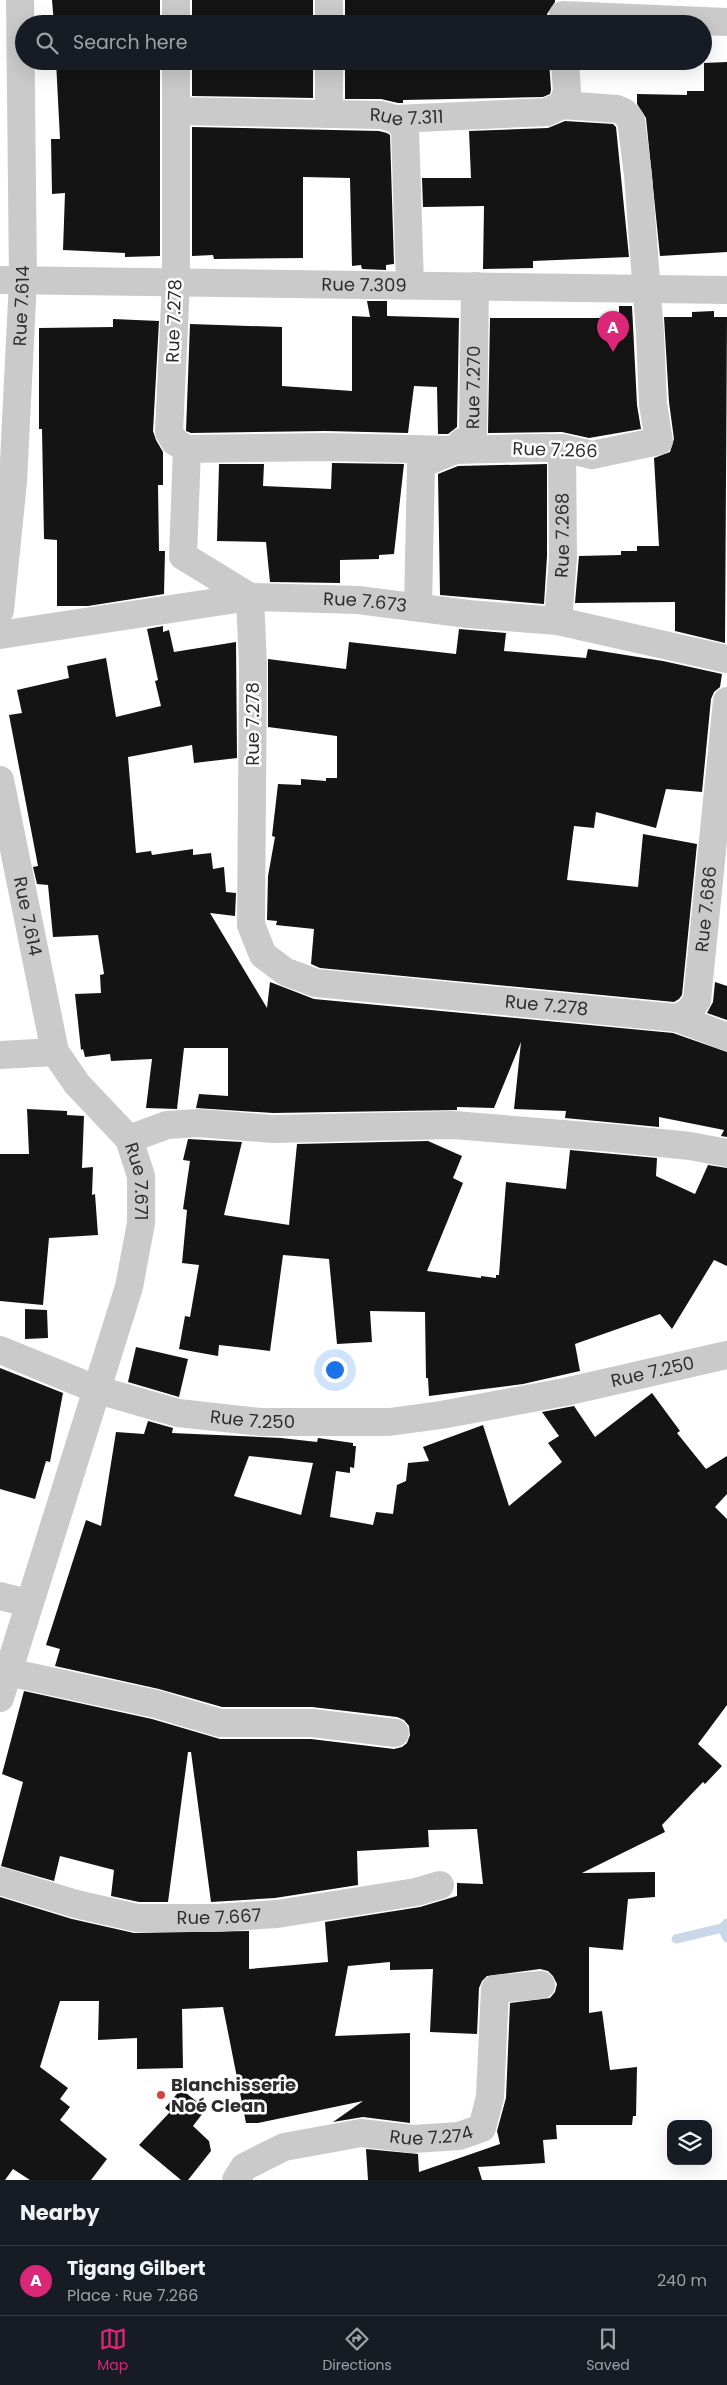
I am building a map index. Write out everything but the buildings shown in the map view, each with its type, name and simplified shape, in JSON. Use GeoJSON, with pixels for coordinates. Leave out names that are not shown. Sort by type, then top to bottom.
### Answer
{"type":"FeatureCollection","features":[{"type":"Feature","properties":{"kind":"street","name":"Rue 7.614"},"geometry":{"type":"LineString","coordinates":[[20,0],[20,15]]}},
{"type":"Feature","properties":{"kind":"street"},"geometry":{"type":"LineString","coordinates":[[176,0],[176,15]]}},
{"type":"Feature","properties":{"kind":"street"},"geometry":{"type":"LineString","coordinates":[[329,0],[329,15]]}},
{"type":"Feature","properties":{"kind":"street"},"geometry":{"type":"LineString","coordinates":[[563,13],[599,15]]}},
{"type":"Feature","properties":{"kind":"street"},"geometry":{"type":"LineString","coordinates":[[712,21],[727,22]]}},
{"type":"Feature","properties":{"kind":"street","name":"Rue 7.614"},"geometry":{"type":"LineString","coordinates":[[0,610],[13,482],[11,280],[18,70]]}},
{"type":"Feature","properties":{"kind":"street","name":"Rue 7.278"},"geometry":{"type":"LineString","coordinates":[[176,70],[176,282],[169,432],[175,442],[187,449]]}},
{"type":"Feature","properties":{"kind":"street"},"geometry":{"type":"LineString","coordinates":[[329,70],[329,114]]}},
{"type":"Feature","properties":{"kind":"street"},"geometry":{"type":"LineString","coordinates":[[562,105],[567,92],[566,70]]}},
{"type":"Feature","properties":{"kind":"street","name":"Rue 7.311"},"geometry":{"type":"LineString","coordinates":[[176,111],[381,115],[396,119],[547,112],[562,105],[616,109],[624,112],[631,120]]}},
{"type":"Feature","properties":{"kind":"street"},"geometry":{"type":"LineString","coordinates":[[396,119],[404,129],[410,285]]}},
{"type":"Feature","properties":{"kind":"street","name":"Rue 7.266"},"geometry":{"type":"LineString","coordinates":[[187,449],[326,447],[454,450],[562,448],[592,455],[659,441],[653,404],[638,175],[631,120]]}},
{"type":"Feature","properties":{"kind":"street","name":"Rue 7.309"},"geometry":{"type":"LineString","coordinates":[[11,280],[727,290]]}},
{"type":"Feature","properties":{"kind":"street","name":"Rue 7.270"},"geometry":{"type":"LineString","coordinates":[[418,607],[421,464],[454,450],[462,442],[467,441],[473,432],[475,286]]}},
{"type":"Feature","properties":{"kind":"street","name":"Rue 7.268"},"geometry":{"type":"LineString","coordinates":[[558,621],[563,558],[562,448]]}},
{"type":"Feature","properties":{"kind":"street"},"geometry":{"type":"LineString","coordinates":[[187,449],[183,556],[250,597]]}},
{"type":"Feature","properties":{"kind":"street","name":"Rue 7.278"},"geometry":{"type":"LineString","coordinates":[[250,597],[253,666],[251,925],[263,955],[286,972],[316,983],[677,1018],[727,1037]]}},
{"type":"Feature","properties":{"kind":"street","name":"Rue 7.673"},"geometry":{"type":"LineString","coordinates":[[0,635],[250,597],[358,600],[468,614],[558,621],[727,659]]}},
{"type":"Feature","properties":{"kind":"street","name":"Rue 7.686"},"geometry":{"type":"LineString","coordinates":[[677,1018],[690,1011],[697,1000],[727,702]]}},
{"type":"Feature","properties":{"kind":"street","name":"Rue 7.614"},"geometry":{"type":"LineString","coordinates":[[0,780],[55,1052]]}},
{"type":"Feature","properties":{"kind":"street"},"geometry":{"type":"LineString","coordinates":[[0,1055],[55,1052]]}},
{"type":"Feature","properties":{"kind":"street","name":"Rue 7.671"},"geometry":{"type":"LineString","coordinates":[[55,1052],[77,1084],[129,1139],[141,1176],[141,1223],[129,1288],[98,1390]]}},
{"type":"Feature","properties":{"kind":"street"},"geometry":{"type":"LineString","coordinates":[[129,1139],[167,1125],[198,1123],[272,1129],[454,1125],[651,1142],[727,1153]]}},
{"type":"Feature","properties":{"kind":"street","name":"Rue 7.250"},"geometry":{"type":"LineString","coordinates":[[0,1350],[98,1390],[178,1413],[262,1422],[389,1422],[441,1415],[565,1392],[727,1355]]}},
{"type":"Feature","properties":{"kind":"street"},"geometry":{"type":"LineString","coordinates":[[0,1698],[28,1603],[98,1390]]}},
{"type":"Feature","properties":{"kind":"street"},"geometry":{"type":"LineString","coordinates":[[0,1596],[28,1603]]}},
{"type":"Feature","properties":{"kind":"street"},"geometry":{"type":"LineString","coordinates":[[8,1672],[156,1704],[220,1723],[312,1723],[395,1733]]}},
{"type":"Feature","properties":{"kind":"street","name":"Rue 7.667"},"geometry":{"type":"LineString","coordinates":[[0,1881],[76,1904],[137,1918],[216,1918],[277,1914],[416,1892],[440,1885]]}},
{"type":"Feature","properties":{"kind":"street","name":"Rue 7.274"},"geometry":{"type":"LineString","coordinates":[[236,2180],[244,2167],[284,2147],[361,2133],[413,2139],[459,2136],[482,2128],[490,2097],[495,1989],[541,1985]]}},
{"type":"Feature","properties":{"kind":"waterway"},"geometry":{"type":"LineString","coordinates":[[676,1939],[722,1928],[727,1923]]}},
{"type":"Feature","properties":{"kind":"waterway"},"geometry":{"type":"LineString","coordinates":[[722,1928],[727,1938]]}},
{"type":"Feature","properties":{"kind":"place","name":"Tigang Gilbert"},"geometry":{"type":"Point","coordinates":[613,352]}},
{"type":"Feature","properties":{"kind":"place","name":"Blanchisserie Noé Clean"},"geometry":{"type":"Point","coordinates":[161,2095]}}]}
